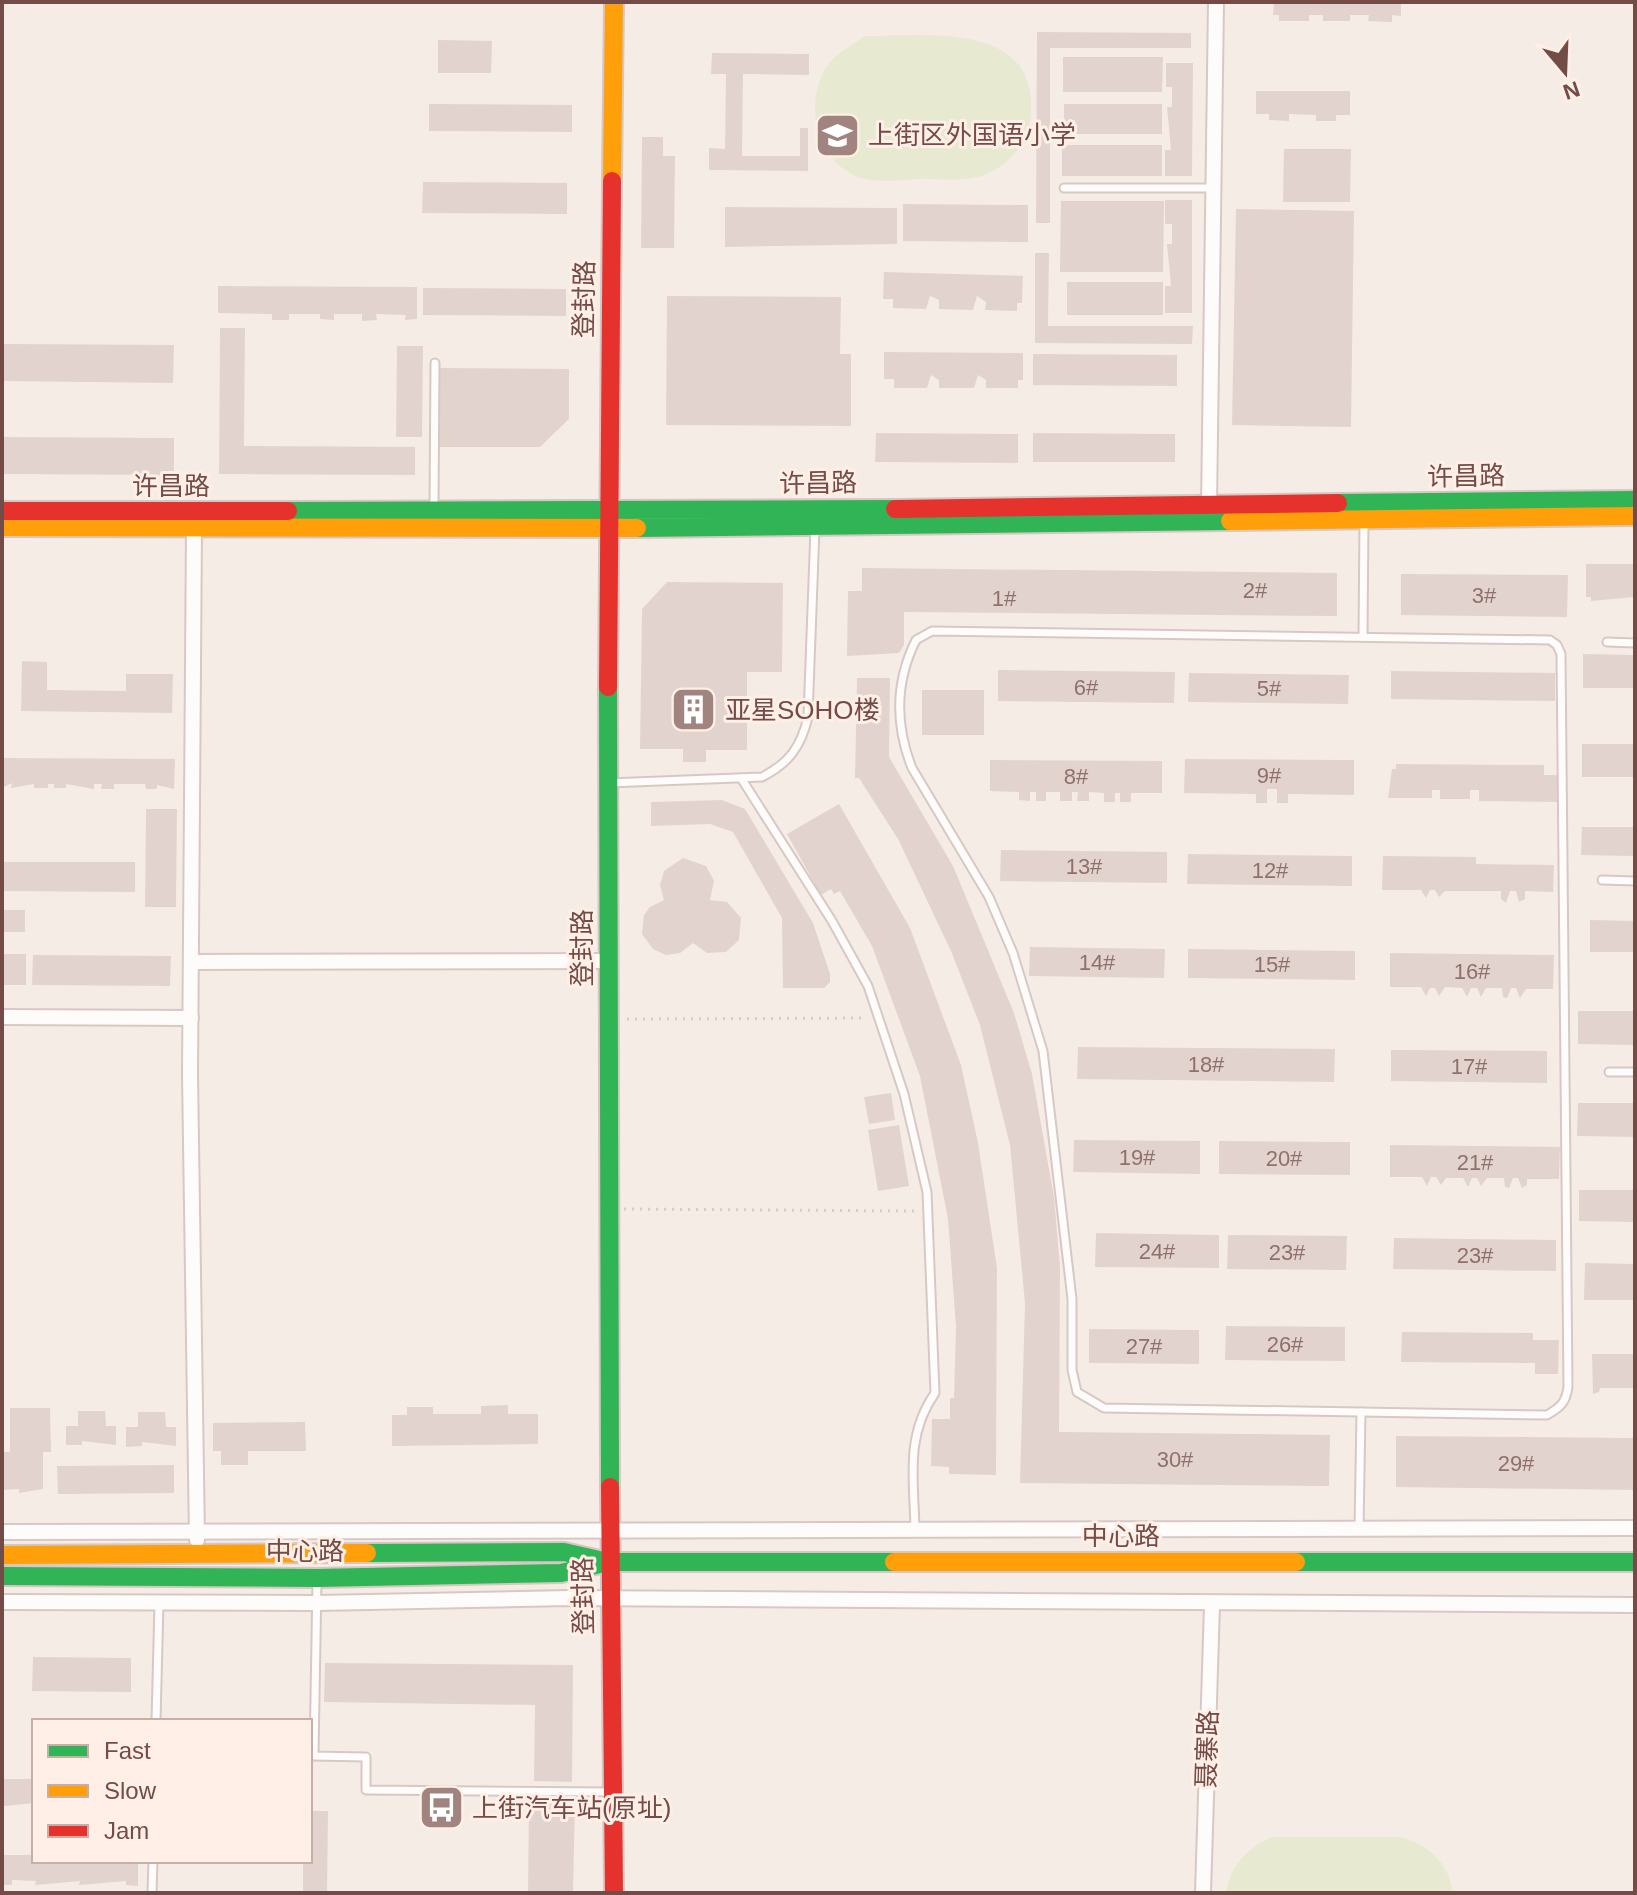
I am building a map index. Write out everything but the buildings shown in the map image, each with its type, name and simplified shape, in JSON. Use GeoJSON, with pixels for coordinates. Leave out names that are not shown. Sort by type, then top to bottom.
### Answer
{"type":"FeatureCollection","features":[{"type":"Feature","properties":{"kind":"main road","name":"登封路"},"geometry":{"type":"LineString","coordinates":[[614,2],[608,520],[607,1208],[608,1599],[615,1793],[614,1893]]}},
{"type":"Feature","properties":{"kind":"main road","name":"许昌路"},"geometry":{"type":"LineString","coordinates":[[2,527],[194,528],[1635,500]]}},
{"type":"Feature","properties":{"kind":"main road","name":"许昌路"},"geometry":{"type":"LineString","coordinates":[[2,511],[434,513],[815,525],[1635,516]]}},
{"type":"Feature","properties":{"kind":"main road","name":"中心路"},"geometry":{"type":"LineString","coordinates":[[2,1555],[564,1552],[608,1562],[1635,1562]]}},
{"type":"Feature","properties":{"kind":"main road","name":"中心路"},"geometry":{"type":"LineString","coordinates":[[2,1576],[317,1578],[561,1573],[608,1562]]}},
{"type":"Feature","properties":{"kind":"street"},"geometry":{"type":"LineString","coordinates":[[1209,506],[1216,2]]}},
{"type":"Feature","properties":{"kind":"street"},"geometry":{"type":"LineString","coordinates":[[194,528],[191,1018],[197,1556]]}},
{"type":"Feature","properties":{"kind":"street"},"geometry":{"type":"LineString","coordinates":[[191,962],[608,961]]}},
{"type":"Feature","properties":{"kind":"street"},"geometry":{"type":"LineString","coordinates":[[2,1017],[191,1018]]}},
{"type":"Feature","properties":{"kind":"street"},"geometry":{"type":"LineString","coordinates":[[2,1532],[1635,1528]]}},
{"type":"Feature","properties":{"kind":"street"},"geometry":{"type":"LineString","coordinates":[[2,1602],[317,1603],[608,1599],[1212,1605],[1635,1605]]}},
{"type":"Feature","properties":{"kind":"street","name":"聂寨路"},"geometry":{"type":"LineString","coordinates":[[1203,1893],[1212,1605]]}},
{"type":"Feature","properties":{"kind":"lane"},"geometry":{"type":"LineString","coordinates":[[1064,188],[1213,188]]}},
{"type":"Feature","properties":{"kind":"lane"},"geometry":{"type":"LineString","coordinates":[[434,513],[435,363]]}},
{"type":"Feature","properties":{"kind":"lane"},"geometry":{"type":"LineString","coordinates":[[1363,637],[1364,520]]}},
{"type":"Feature","properties":{"kind":"lane"},"geometry":{"type":"LineString","coordinates":[[608,783],[762,777],[782,766],[803,739],[808,717],[815,525]]}},
{"type":"Feature","properties":{"kind":"lane"},"geometry":{"type":"LineString","coordinates":[[932,631],[1550,640],[1557,645],[1561,654],[1566,1400],[1547,1415],[1361,1412],[1104,1408],[1077,1392],[1072,1370],[1072,1299],[1043,1051],[1013,953],[989,897],[912,768],[903,746],[899,704],[908,656],[916,640],[932,631]]}},
{"type":"Feature","properties":{"kind":"lane"},"geometry":{"type":"LineString","coordinates":[[1607,642],[1635,643]]}},
{"type":"Feature","properties":{"kind":"lane"},"geometry":{"type":"LineString","coordinates":[[741,778],[849,950],[879,1018],[915,1135],[928,1211],[935,1393],[922,1411],[914,1443],[915,1531]]}},
{"type":"Feature","properties":{"kind":"lane"},"geometry":{"type":"LineString","coordinates":[[1602,880],[1635,881]]}},
{"type":"Feature","properties":{"kind":"lane"},"geometry":{"type":"LineString","coordinates":[[1609,1072],[1635,1072]]}},
{"type":"Feature","properties":{"kind":"lane"},"geometry":{"type":"LineString","coordinates":[[1359,1529],[1361,1412]]}},
{"type":"Feature","properties":{"kind":"lane"},"geometry":{"type":"LineString","coordinates":[[317,1578],[314,1756],[366,1757],[366,1790],[615,1793]]}},
{"type":"Feature","properties":{"kind":"lane"},"geometry":{"type":"LineString","coordinates":[[156,1719],[159,1603]]}},
{"type":"Feature","properties":{"kind":"lane"},"geometry":{"type":"LineString","coordinates":[[152,1893],[153,1863]]}},
{"type":"Feature","properties":{"kind":"path"},"geometry":{"type":"LineString","coordinates":[[609,1019],[879,1018]]}},
{"type":"Feature","properties":{"kind":"path"},"geometry":{"type":"LineString","coordinates":[[607,1208],[928,1211]]}},
{"type":"Feature","properties":{"kind":"green space"},"geometry":{"type":"Polygon","coordinates":[[[865,36],[945,36],[972,40],[997,48],[1016,62],[1028,83],[1031,113],[1028,129],[1017,151],[990,173],[964,179],[877,181],[846,171],[825,147],[819,133],[815,101],[818,85],[828,65],[865,36]]]}},
{"type":"Feature","properties":{"kind":"green space"},"geometry":{"type":"Polygon","coordinates":[[[1272,1837],[1400,1837],[1410,1840],[1428,1850],[1442,1864],[1453,1893],[1226,1893],[1231,1874],[1241,1859],[1255,1846],[1272,1837]]]}},
{"type":"Feature","properties":{"kind":"traffic: fast"},"geometry":{"type":"LineString","coordinates":[[1338,503],[1635,500]]}},
{"type":"Feature","properties":{"kind":"traffic: fast"},"geometry":{"type":"LineString","coordinates":[[288,511],[895,509]]}},
{"type":"Feature","properties":{"kind":"traffic: fast"},"geometry":{"type":"LineString","coordinates":[[637,528],[1230,521]]}},
{"type":"Feature","properties":{"kind":"traffic: fast"},"geometry":{"type":"LineString","coordinates":[[608,687],[610,1487]]}},
{"type":"Feature","properties":{"kind":"traffic: fast"},"geometry":{"type":"LineString","coordinates":[[367,1553],[564,1552],[608,1562],[894,1562]]}},
{"type":"Feature","properties":{"kind":"traffic: fast"},"geometry":{"type":"LineString","coordinates":[[1296,1562],[1635,1562]]}},
{"type":"Feature","properties":{"kind":"traffic: fast"},"geometry":{"type":"LineString","coordinates":[[2,1576],[317,1578],[561,1573],[604,1563]]}},
{"type":"Feature","properties":{"kind":"traffic: slow"},"geometry":{"type":"LineString","coordinates":[[612,181],[614,2]]}},
{"type":"Feature","properties":{"kind":"traffic: slow"},"geometry":{"type":"LineString","coordinates":[[1230,521],[1635,516]]}},
{"type":"Feature","properties":{"kind":"traffic: slow"},"geometry":{"type":"LineString","coordinates":[[2,527],[637,528]]}},
{"type":"Feature","properties":{"kind":"traffic: slow"},"geometry":{"type":"LineString","coordinates":[[2,1555],[367,1553]]}},
{"type":"Feature","properties":{"kind":"traffic: slow"},"geometry":{"type":"LineString","coordinates":[[894,1562],[1296,1562]]}},
{"type":"Feature","properties":{"kind":"traffic: jam"},"geometry":{"type":"LineString","coordinates":[[608,687],[612,181]]}},
{"type":"Feature","properties":{"kind":"traffic: jam"},"geometry":{"type":"LineString","coordinates":[[895,509],[1338,503]]}},
{"type":"Feature","properties":{"kind":"traffic: jam"},"geometry":{"type":"LineString","coordinates":[[2,511],[288,511]]}},
{"type":"Feature","properties":{"kind":"traffic: jam"},"geometry":{"type":"LineString","coordinates":[[610,1487],[614,1893]]}},
{"type":"Feature","properties":{"kind":"place","name":"上街区外国语小学"},"geometry":{"type":"Point","coordinates":[837,135]}},
{"type":"Feature","properties":{"kind":"place","name":"亚星SOHO楼"},"geometry":{"type":"Point","coordinates":[694,710]}},
{"type":"Feature","properties":{"kind":"place","name":"上街汽车站(原址)"},"geometry":{"type":"Point","coordinates":[441,1808]}}]}
